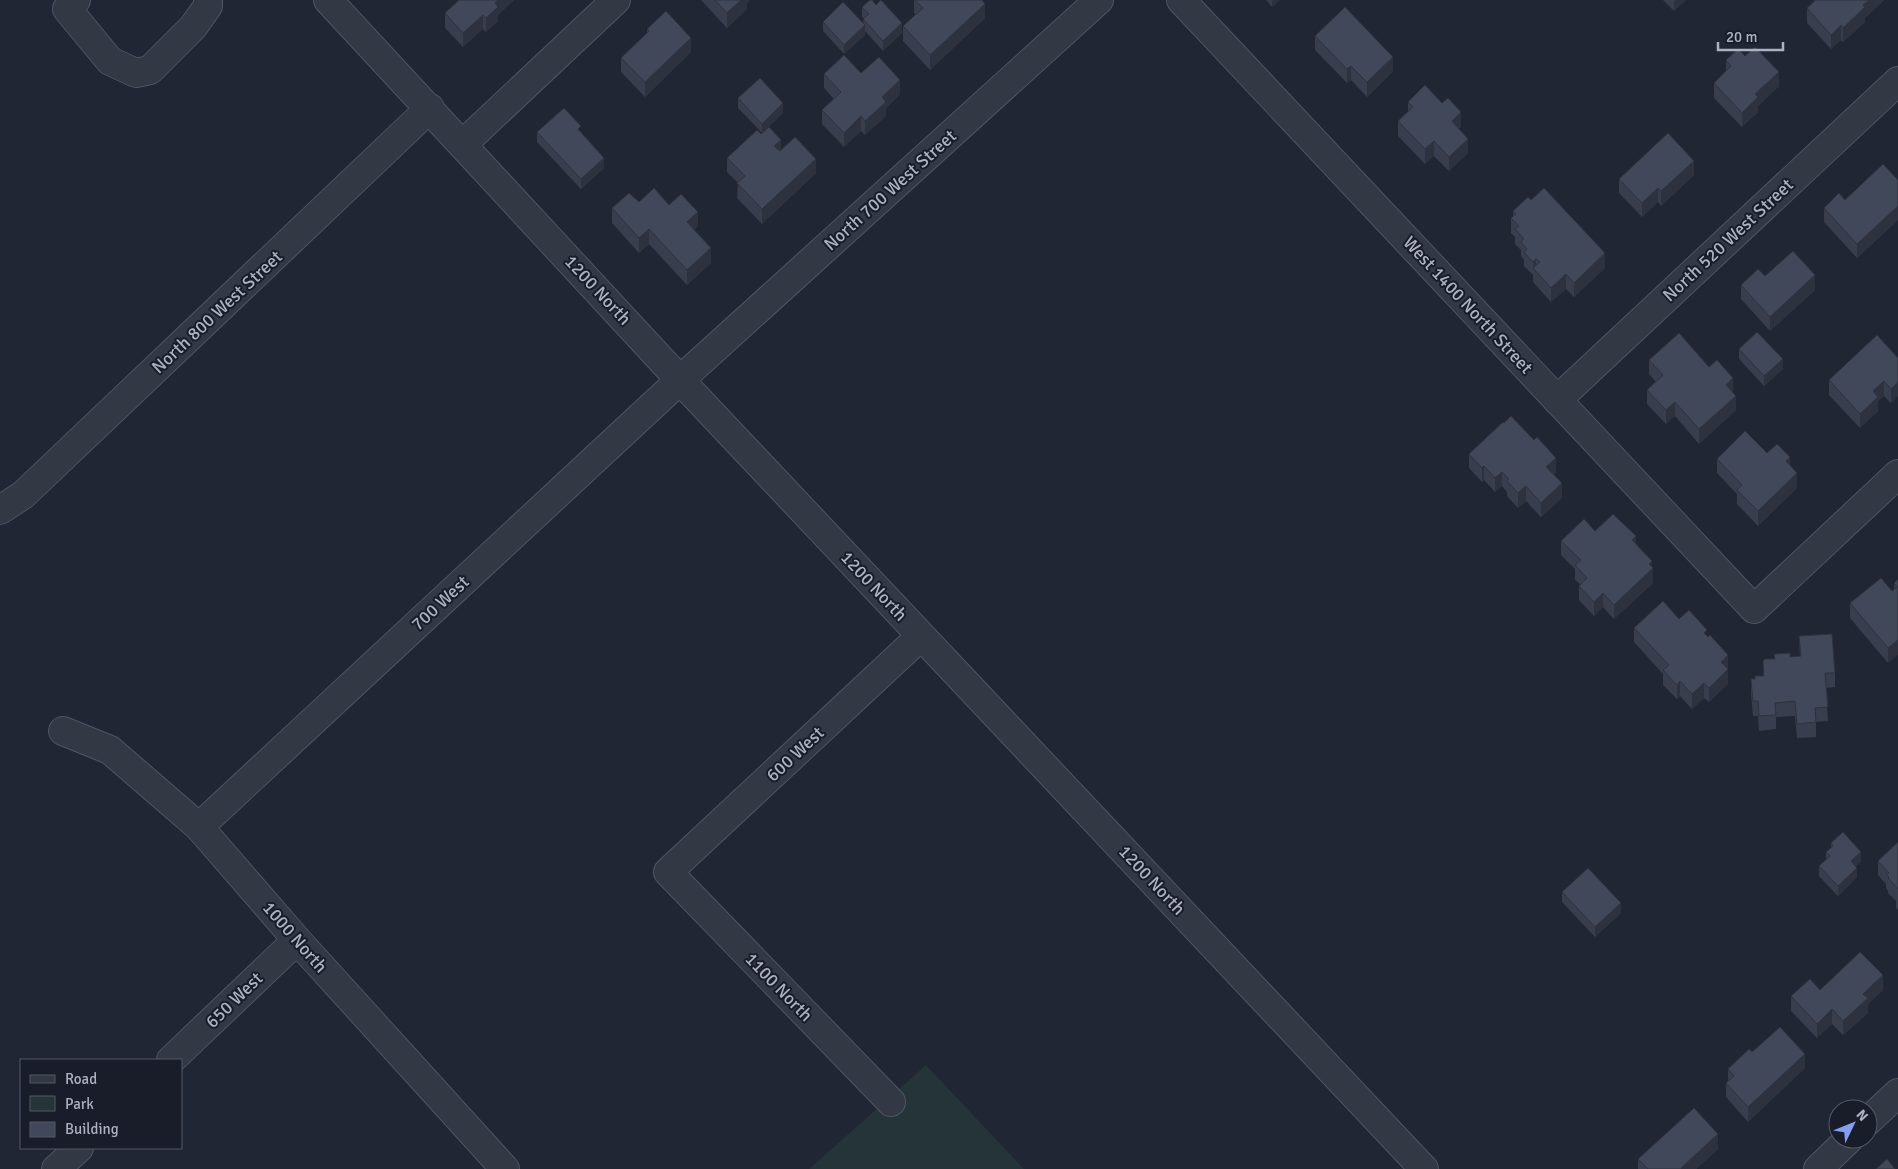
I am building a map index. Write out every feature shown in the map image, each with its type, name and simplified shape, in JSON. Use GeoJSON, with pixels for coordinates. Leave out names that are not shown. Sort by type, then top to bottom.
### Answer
{"type":"FeatureCollection","features":[{"type":"Feature","properties":{"kind":"street"},"geometry":{"type":"LineString","coordinates":[[76,0],[67,9],[110,61],[136,73],[150,70],[193,27],[208,6],[208,0]]}},
{"type":"Feature","properties":{"kind":"street","name":"1200 North"},"geometry":{"type":"LineString","coordinates":[[328,0],[680,380],[1424,1169]]}},
{"type":"Feature","properties":{"kind":"street"},"geometry":{"type":"LineString","coordinates":[[463,144],[616,0]]}},
{"type":"Feature","properties":{"kind":"street","name":"North 700 West Street"},"geometry":{"type":"LineString","coordinates":[[680,380],[1099,0]]}},
{"type":"Feature","properties":{"kind":"street","name":"West 1400 North Street"},"geometry":{"type":"LineString","coordinates":[[1181,0],[1754,609],[1898,474]]}},
{"type":"Feature","properties":{"kind":"street","name":"North 520 West Street"},"geometry":{"type":"LineString","coordinates":[[1557,400],[1898,81]]}},
{"type":"Feature","properties":{"kind":"street","name":"North 800 West Street"},"geometry":{"type":"LineString","coordinates":[[0,510],[23,495],[430,108]]}},
{"type":"Feature","properties":{"kind":"street","name":"700 West"},"geometry":{"type":"LineString","coordinates":[[199,827],[680,380]]}},
{"type":"Feature","properties":{"kind":"street","name":"600 West"},"geometry":{"type":"LineString","coordinates":[[668,872],[921,636]]}},
{"type":"Feature","properties":{"kind":"street","name":"1000 North"},"geometry":{"type":"LineString","coordinates":[[63,732],[110,750],[199,827],[297,940],[505,1169]]}},
{"type":"Feature","properties":{"kind":"street","name":"1100 North"},"geometry":{"type":"LineString","coordinates":[[668,872],[890,1102]]}},
{"type":"Feature","properties":{"kind":"street","name":"650 West"},"geometry":{"type":"LineString","coordinates":[[172,1059],[297,940]]}},
{"type":"Feature","properties":{"kind":"street"},"geometry":{"type":"LineString","coordinates":[[1878,1112],[1898,1093]]}},
{"type":"Feature","properties":{"kind":"street"},"geometry":{"type":"LineString","coordinates":[[56,1169],[78,1149]]}},
{"type":"Feature","properties":{"kind":"street"},"geometry":{"type":"LineString","coordinates":[[1818,1169],[1839,1149]]}},
{"type":"Feature","properties":{"kind":"green space"},"geometry":{"type":"Polygon","coordinates":[[[926,1065],[1024,1169],[809,1169],[926,1065]]]}},
{"type":"Feature","properties":{"kind":"building"},"geometry":{"type":"Polygon","coordinates":[[[459,0],[499,0],[495,3],[498,7],[486,18],[483,15],[463,33],[445,13],[459,0]]]}},
{"type":"Feature","properties":{"kind":"building"},"geometry":{"type":"Polygon","coordinates":[[[715,0],[741,0],[727,13],[715,0]]]}},
{"type":"Feature","properties":{"kind":"building"},"geometry":{"type":"Polygon","coordinates":[[[870,0],[876,5],[881,0],[902,23],[883,41],[863,19],[869,14],[862,7],[870,0]]]}},
{"type":"Feature","properties":{"kind":"building"},"geometry":{"type":"Polygon","coordinates":[[[915,0],[982,0],[985,4],[930,55],[903,26],[923,8],[915,0]]]}},
{"type":"Feature","properties":{"kind":"building"},"geometry":{"type":"Polygon","coordinates":[[[1816,0],[1869,0],[1863,5],[1865,7],[1843,28],[1841,25],[1831,35],[1807,8],[1816,0]]]}},
{"type":"Feature","properties":{"kind":"building"},"geometry":{"type":"Polygon","coordinates":[[[843,2],[865,25],[844,45],[823,22],[843,2]]]}},
{"type":"Feature","properties":{"kind":"building"},"geometry":{"type":"Polygon","coordinates":[[[1345,7],[1393,57],[1367,82],[1351,66],[1347,69],[1315,36],[1345,7]]]}},
{"type":"Feature","properties":{"kind":"building"},"geometry":{"type":"Polygon","coordinates":[[[666,11],[691,38],[645,82],[621,58],[649,31],[647,29],[666,11]]]}},
{"type":"Feature","properties":{"kind":"building"},"geometry":{"type":"Polygon","coordinates":[[[1755,47],[1779,72],[1755,94],[1758,97],[1742,113],[1714,83],[1731,66],[1726,60],[1738,49],[1745,56],[1755,47]]]}},
{"type":"Feature","properties":{"kind":"building"},"geometry":{"type":"Polygon","coordinates":[[[844,55],[861,73],[879,57],[900,80],[882,97],[886,102],[865,121],[861,116],[844,133],[822,110],[841,92],[824,74],[844,55]]]}},
{"type":"Feature","properties":{"kind":"building"},"geometry":{"type":"Polygon","coordinates":[[[760,78],[783,103],[762,124],[738,98],[760,78]]]}},
{"type":"Feature","properties":{"kind":"building"},"geometry":{"type":"Polygon","coordinates":[[[1425,85],[1442,103],[1448,98],[1461,112],[1452,121],[1468,139],[1449,157],[1434,141],[1425,149],[1398,121],[1413,107],[1408,102],[1425,85]]]}},
{"type":"Feature","properties":{"kind":"building"},"geometry":{"type":"Polygon","coordinates":[[[564,108],[581,126],[578,129],[604,158],[581,179],[537,132],[564,108]]]}},
{"type":"Feature","properties":{"kind":"building"},"geometry":{"type":"Polygon","coordinates":[[[769,127],[781,140],[774,146],[780,151],[795,137],[816,159],[762,209],[737,183],[745,176],[727,158],[757,130],[761,134],[769,127]]]}},
{"type":"Feature","properties":{"kind":"building"},"geometry":{"type":"Polygon","coordinates":[[[1668,133],[1694,161],[1661,191],[1658,188],[1642,203],[1619,179],[1668,133]]]}},
{"type":"Feature","properties":{"kind":"building"},"geometry":{"type":"Polygon","coordinates":[[[1883,164],[1898,180],[1898,206],[1857,244],[1824,208],[1839,193],[1845,200],[1883,164]]]}},
{"type":"Feature","properties":{"kind":"building"},"geometry":{"type":"Polygon","coordinates":[[[654,188],[669,205],[681,194],[698,212],[687,222],[711,248],[687,270],[649,229],[639,238],[612,208],[629,193],[639,202],[654,188]]]}},
{"type":"Feature","properties":{"kind":"building"},"geometry":{"type":"Polygon","coordinates":[[[1544,188],[1605,253],[1574,283],[1566,274],[1551,288],[1533,268],[1540,262],[1536,259],[1533,262],[1524,252],[1527,249],[1521,242],[1524,239],[1515,229],[1519,226],[1511,218],[1516,214],[1513,211],[1528,197],[1531,200],[1544,188]]]}},
{"type":"Feature","properties":{"kind":"building"},"geometry":{"type":"Polygon","coordinates":[[[1793,251],[1815,275],[1770,317],[1741,285],[1758,269],[1765,276],[1793,251]]]}},
{"type":"Feature","properties":{"kind":"building"},"geometry":{"type":"Polygon","coordinates":[[[1757,332],[1783,359],[1764,376],[1739,349],[1757,332]]]}},
{"type":"Feature","properties":{"kind":"building"},"geometry":{"type":"Polygon","coordinates":[[[1679,333],[1709,367],[1717,360],[1733,378],[1726,385],[1736,396],[1699,429],[1675,402],[1666,410],[1647,390],[1663,375],[1649,360],[1679,333]]]}},
{"type":"Feature","properties":{"kind":"building"},"geometry":{"type":"Polygon","coordinates":[[[1877,335],[1898,358],[1898,382],[1891,389],[1884,381],[1873,391],[1878,397],[1860,414],[1829,380],[1877,335]]]}},
{"type":"Feature","properties":{"kind":"building"},"geometry":{"type":"Polygon","coordinates":[[[1511,416],[1534,440],[1537,437],[1556,458],[1546,467],[1562,483],[1541,503],[1526,486],[1518,493],[1502,472],[1495,478],[1469,454],[1511,416]]]}},
{"type":"Feature","properties":{"kind":"building"},"geometry":{"type":"Polygon","coordinates":[[[1745,431],[1767,453],[1777,444],[1790,457],[1786,461],[1797,473],[1758,511],[1737,490],[1742,485],[1717,459],[1745,431]]]}},
{"type":"Feature","properties":{"kind":"building"},"geometry":{"type":"Polygon","coordinates":[[[1613,514],[1636,536],[1632,540],[1652,561],[1649,564],[1653,568],[1614,605],[1603,593],[1594,602],[1579,586],[1587,578],[1575,565],[1581,560],[1561,541],[1584,519],[1595,531],[1613,514]]]}},
{"type":"Feature","properties":{"kind":"building"},"geometry":{"type":"Polygon","coordinates":[[[1881,578],[1892,591],[1897,587],[1894,583],[1898,579],[1898,640],[1888,648],[1850,603],[1881,578]]]}},
{"type":"Feature","properties":{"kind":"building"},"geometry":{"type":"Polygon","coordinates":[[[1663,601],[1679,619],[1689,610],[1707,630],[1704,633],[1708,637],[1710,635],[1728,655],[1721,662],[1728,669],[1709,688],[1704,683],[1692,694],[1680,681],[1677,685],[1663,670],[1669,665],[1634,628],[1663,601]]]}},
{"type":"Feature","properties":{"kind":"building"},"geometry":{"type":"Polygon","coordinates":[[[1832,634],[1835,673],[1825,673],[1828,707],[1815,708],[1816,722],[1797,724],[1795,701],[1775,703],[1776,715],[1759,716],[1758,701],[1753,701],[1751,679],[1755,679],[1755,676],[1764,676],[1763,661],[1765,659],[1775,659],[1774,654],[1790,653],[1790,657],[1801,656],[1799,636],[1832,634]]]}},
{"type":"Feature","properties":{"kind":"building"},"geometry":{"type":"Polygon","coordinates":[[[1843,832],[1861,852],[1851,861],[1857,868],[1838,886],[1819,866],[1830,856],[1826,852],[1833,846],[1831,843],[1843,832]]]}},
{"type":"Feature","properties":{"kind":"building"},"geometry":{"type":"Polygon","coordinates":[[[1898,842],[1898,889],[1888,878],[1886,874],[1889,873],[1878,861],[1898,842]]]}},
{"type":"Feature","properties":{"kind":"building"},"geometry":{"type":"Polygon","coordinates":[[[1588,868],[1621,903],[1595,927],[1562,892],[1588,868]]]}},
{"type":"Feature","properties":{"kind":"building"},"geometry":{"type":"Polygon","coordinates":[[[1860,952],[1883,975],[1863,994],[1868,998],[1843,1021],[1832,1009],[1817,1024],[1791,996],[1810,979],[1820,990],[1860,952]]]}},
{"type":"Feature","properties":{"kind":"building"},"geometry":{"type":"Polygon","coordinates":[[[1780,1027],[1805,1054],[1748,1107],[1726,1083],[1734,1076],[1728,1069],[1749,1049],[1752,1052],[1780,1027]]]}},
{"type":"Feature","properties":{"kind":"building"},"geometry":{"type":"Polygon","coordinates":[[[1694,1108],[1718,1134],[1682,1169],[1648,1169],[1638,1159],[1694,1108]]]}},
{"type":"Feature","properties":{"kind":"building"},"geometry":{"type":"Polygon","coordinates":[[[1887,1159],[1895,1169],[1876,1169],[1887,1159]]]}}]}
